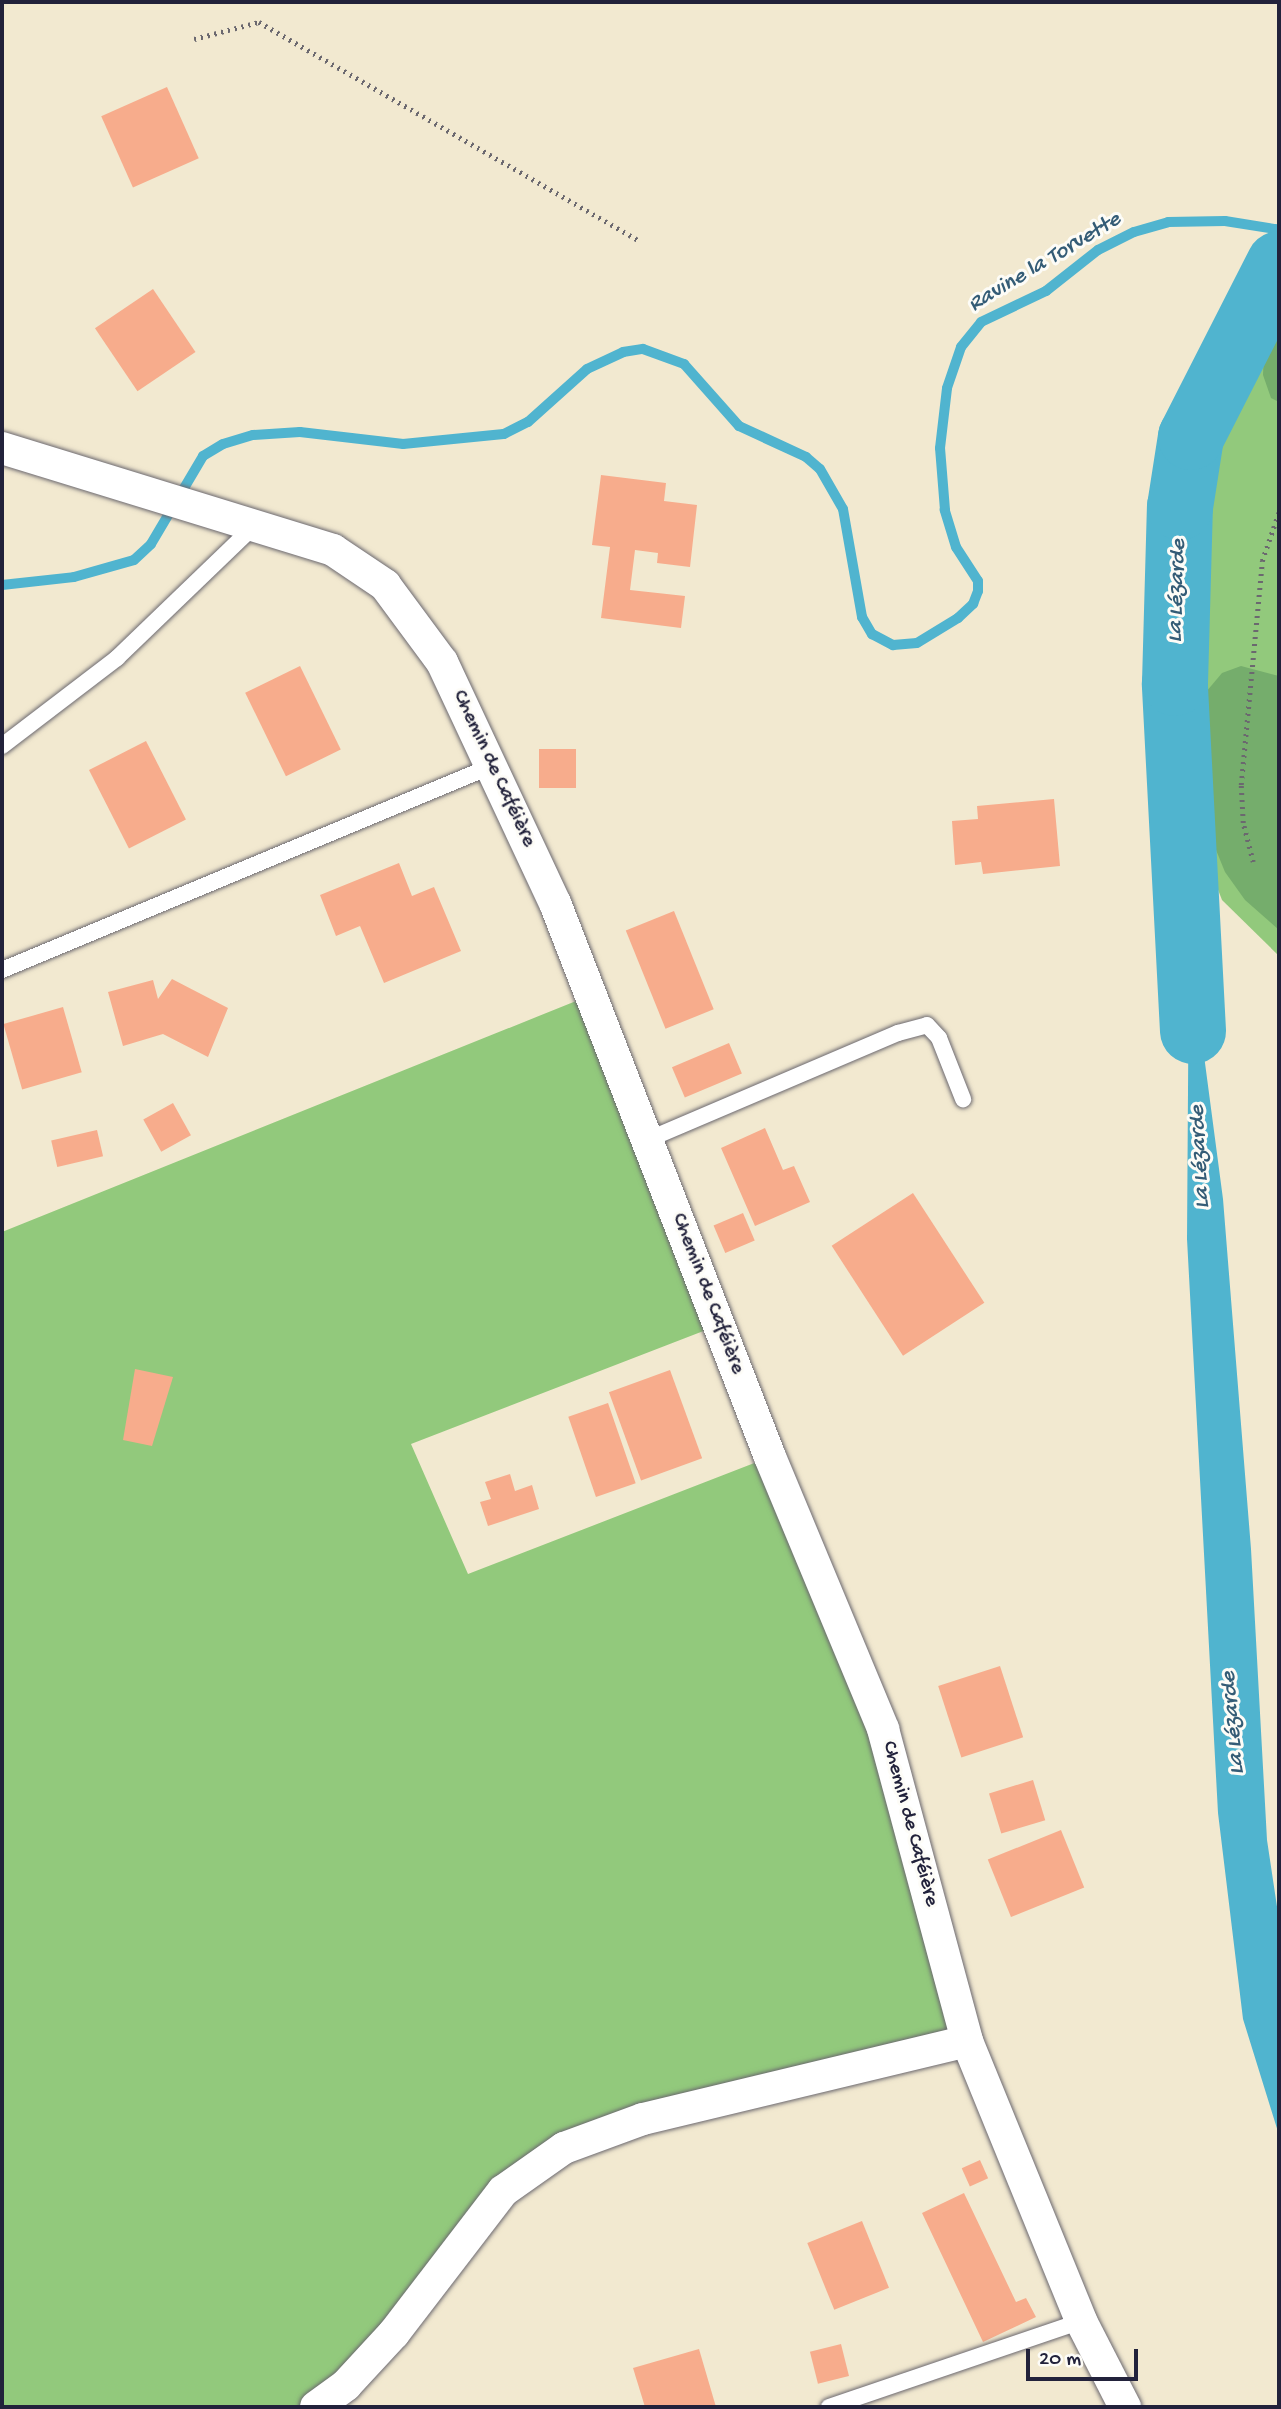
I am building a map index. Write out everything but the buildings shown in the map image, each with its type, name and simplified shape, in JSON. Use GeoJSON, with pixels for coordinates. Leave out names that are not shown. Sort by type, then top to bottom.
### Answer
{"type":"FeatureCollection","features":[{"type":"Feature","properties":{"kind":"street","name":"Chemin de Caféière"},"geometry":{"type":"LineString","coordinates":[[2,449],[167,496],[333,550],[385,585],[442,662],[494,765],[559,915],[770,1457],[883,1728],[967,2041],[1081,2321],[1125,2407]]}},
{"type":"Feature","properties":{"kind":"street"},"geometry":{"type":"LineString","coordinates":[[316,2407],[346,2385],[394,2333],[503,2191],[564,2148],[643,2119],[967,2041]]}},
{"type":"Feature","properties":{"kind":"lane"},"geometry":{"type":"LineString","coordinates":[[2,746],[117,658],[255,525]]}},
{"type":"Feature","properties":{"kind":"lane"},"geometry":{"type":"LineString","coordinates":[[2,970],[494,765]]}},
{"type":"Feature","properties":{"kind":"lane"},"geometry":{"type":"LineString","coordinates":[[647,1140],[898,1033],[927,1025],[939,1038],[962,1099]]}},
{"type":"Feature","properties":{"kind":"lane"},"geometry":{"type":"LineString","coordinates":[[830,2407],[1081,2321]]}},
{"type":"Feature","properties":{"kind":"path"},"geometry":{"type":"LineString","coordinates":[[194,39],[259,22],[640,241]]}},
{"type":"Feature","properties":{"kind":"path"},"geometry":{"type":"LineString","coordinates":[[1253,862],[1242,823],[1241,785],[1262,561],[1279,512]]}},
{"type":"Feature","properties":{"kind":"green space"},"geometry":{"type":"Polygon","coordinates":[[[1279,310],[1279,956],[1222,900],[1207,861],[1194,691],[1193,562],[1211,437],[1227,390],[1279,310]]]}},
{"type":"Feature","properties":{"kind":"green space"},"geometry":{"type":"Polygon","coordinates":[[[1279,320],[1279,402],[1271,398],[1263,375],[1264,351],[1279,320]]]}},
{"type":"Feature","properties":{"kind":"green space"},"geometry":{"type":"Polygon","coordinates":[[[1241,666],[1279,676],[1279,930],[1245,900],[1225,872],[1214,845],[1207,806],[1202,712],[1206,692],[1222,673],[1241,666]]]}},
{"type":"Feature","properties":{"kind":"green space"},"geometry":{"type":"Polygon","coordinates":[[[591,995],[719,1325],[411,1444],[468,1574],[770,1457],[883,1729],[967,2041],[564,2148],[316,2407],[2,2407],[2,1232],[591,995]]]}},
{"type":"Feature","properties":{"kind":"water"},"geometry":{"type":"Polygon","coordinates":[[[1189,942],[1223,1199],[1251,1549],[1267,1840],[1279,1920],[1279,2135],[1243,2019],[1218,1813],[1187,1239],[1189,942]]]}},
{"type":"Feature","properties":{"kind":"waterway","name":"Ravine la Torvette"},"geometry":{"type":"LineString","coordinates":[[2,585],[74,577],[134,560],[151,544],[203,456],[223,444],[253,435],[300,432],[403,444],[504,434],[528,422],[587,369],[623,352],[643,349],[684,364],[739,426],[806,457],[820,469],[843,509],[862,617],[872,634],[893,645],[917,643],[958,618],[973,604],[978,591],[978,581],[956,547],[945,510],[940,448],[947,388],[961,347],[981,322],[1046,291],[1098,250],[1134,232],[1168,222],[1225,221],[1275,229],[1279,237]]}},
{"type":"Feature","properties":{"kind":"waterway","name":"La Lézarde"},"geometry":{"type":"LineString","coordinates":[[1193,1031],[1175,683],[1180,507],[1191,437],[1279,264]]}}]}
